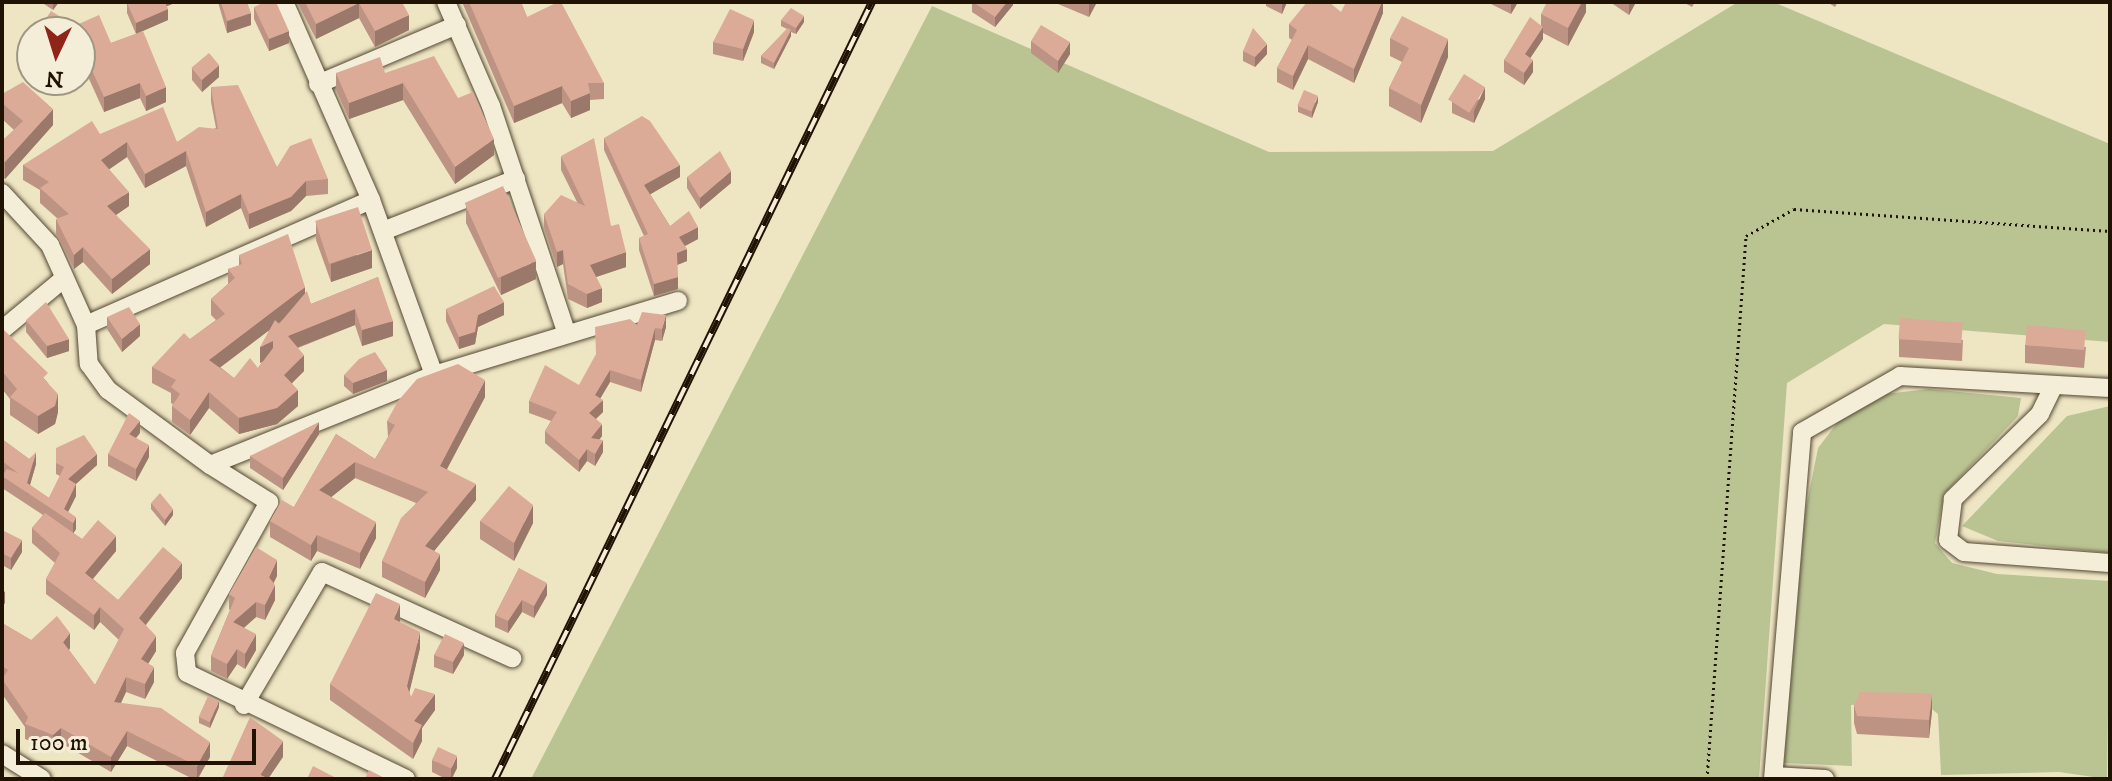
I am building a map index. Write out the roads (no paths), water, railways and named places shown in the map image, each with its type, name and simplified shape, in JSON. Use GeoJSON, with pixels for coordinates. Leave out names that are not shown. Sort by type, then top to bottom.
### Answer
{"type":"FeatureCollection","features":[{"type":"Feature","properties":{"kind":"street"},"geometry":{"type":"LineString","coordinates":[[284,2],[371,200],[434,375]]}},
{"type":"Feature","properties":{"kind":"street"},"geometry":{"type":"LineString","coordinates":[[446,2],[516,179],[567,334]]}},
{"type":"Feature","properties":{"kind":"street"},"geometry":{"type":"LineString","coordinates":[[318,84],[457,25]]}},
{"type":"Feature","properties":{"kind":"street"},"geometry":{"type":"LineString","coordinates":[[383,231],[516,179]]}},
{"type":"Feature","properties":{"kind":"street"},"geometry":{"type":"LineString","coordinates":[[2,193],[50,245],[62,280],[86,325],[89,364],[108,390],[210,465],[269,502],[183,663],[244,705],[406,779]]}},
{"type":"Feature","properties":{"kind":"street"},"geometry":{"type":"LineString","coordinates":[[86,325],[371,200]]}},
{"type":"Feature","properties":{"kind":"street"},"geometry":{"type":"LineString","coordinates":[[2,330],[62,280]]}},
{"type":"Feature","properties":{"kind":"street"},"geometry":{"type":"LineString","coordinates":[[210,465],[434,375],[678,301]]}},
{"type":"Feature","properties":{"kind":"street"},"geometry":{"type":"LineString","coordinates":[[1825,779],[1774,777],[1802,432],[1900,376],[2110,388]]}},
{"type":"Feature","properties":{"kind":"street"},"geometry":{"type":"LineString","coordinates":[[2054,385],[2040,414],[1953,499],[1948,540],[1964,552],[2110,563]]}},
{"type":"Feature","properties":{"kind":"street"},"geometry":{"type":"LineString","coordinates":[[244,705],[322,572],[512,658]]}},
{"type":"Feature","properties":{"kind":"street"},"geometry":{"type":"LineString","coordinates":[[2,754],[42,779]]}},
{"type":"Feature","properties":{"kind":"railway"},"geometry":{"type":"LineString","coordinates":[[495,779],[872,2]]}}]}
